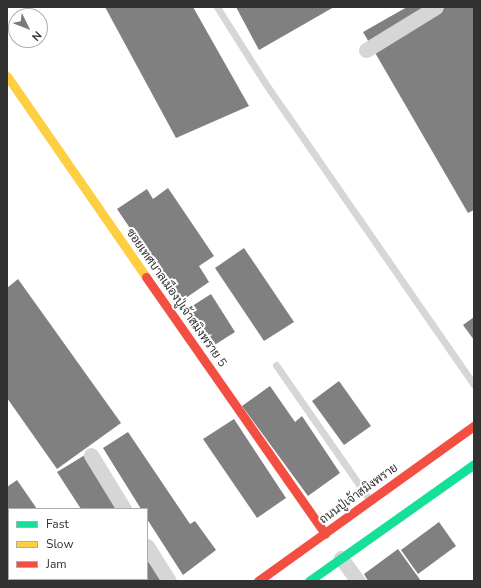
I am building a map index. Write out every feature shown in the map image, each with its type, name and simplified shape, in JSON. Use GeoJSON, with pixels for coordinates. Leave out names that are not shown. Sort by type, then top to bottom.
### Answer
{"type":"FeatureCollection","features":[{"type":"Feature","properties":{"kind":"street"},"geometry":{"type":"LineString","coordinates":[[366,50],[436,7]]}},
{"type":"Feature","properties":{"kind":"street","name":"ซอยเทศบาลเมืองปู่เจ้าสมิงพราย 5"},"geometry":{"type":"LineString","coordinates":[[7,76],[325,534]]}},
{"type":"Feature","properties":{"kind":"street","name":"ถนนปู่เจ้าสมิงพราย"},"geometry":{"type":"LineString","coordinates":[[258,581],[306,552],[325,534],[474,426]]}},
{"type":"Feature","properties":{"kind":"street"},"geometry":{"type":"LineString","coordinates":[[91,455],[123,508]]}},
{"type":"Feature","properties":{"kind":"street"},"geometry":{"type":"LineString","coordinates":[[308,581],[319,569],[341,558],[474,464]]}},
{"type":"Feature","properties":{"kind":"street"},"geometry":{"type":"LineString","coordinates":[[148,548],[169,581]]}},
{"type":"Feature","properties":{"kind":"street"},"geometry":{"type":"LineString","coordinates":[[341,558],[358,581]]}},
{"type":"Feature","properties":{"kind":"lane"},"geometry":{"type":"LineString","coordinates":[[217,7],[265,83],[474,385]]}},
{"type":"Feature","properties":{"kind":"lane"},"geometry":{"type":"LineString","coordinates":[[276,365],[370,501]]}},
{"type":"Feature","properties":{"kind":"building"},"geometry":{"type":"Polygon","coordinates":[[[105,7],[193,7],[249,106],[176,138],[105,7]]]}},
{"type":"Feature","properties":{"kind":"building"},"geometry":{"type":"Polygon","coordinates":[[[236,7],[334,7],[259,50],[236,7]]]}},
{"type":"Feature","properties":{"kind":"building"},"geometry":{"type":"Polygon","coordinates":[[[407,7],[474,7],[474,210],[468,213],[363,32],[407,7]]]}},
{"type":"Feature","properties":{"kind":"building"},"geometry":{"type":"Polygon","coordinates":[[[168,188],[214,256],[199,266],[209,282],[180,302],[117,209],[147,189],[153,199],[168,188]]]}},
{"type":"Feature","properties":{"kind":"building"},"geometry":{"type":"Polygon","coordinates":[[[244,248],[294,322],[264,341],[215,268],[244,248]]]}},
{"type":"Feature","properties":{"kind":"building"},"geometry":{"type":"Polygon","coordinates":[[[18,279],[121,423],[57,469],[7,398],[7,288],[18,279]]]}},
{"type":"Feature","properties":{"kind":"building"},"geometry":{"type":"Polygon","coordinates":[[[211,294],[235,332],[213,346],[189,308],[211,294]]]}},
{"type":"Feature","properties":{"kind":"building"},"geometry":{"type":"Polygon","coordinates":[[[474,317],[474,340],[463,325],[474,317]]]}},
{"type":"Feature","properties":{"kind":"building"},"geometry":{"type":"Polygon","coordinates":[[[339,381],[371,426],[344,445],[312,401],[339,381]]]}},
{"type":"Feature","properties":{"kind":"building"},"geometry":{"type":"Polygon","coordinates":[[[270,386],[295,422],[302,416],[340,473],[308,496],[242,406],[270,386]]]}},
{"type":"Feature","properties":{"kind":"building"},"geometry":{"type":"Polygon","coordinates":[[[234,419],[286,498],[257,518],[203,439],[234,419]]]}},
{"type":"Feature","properties":{"kind":"building"},"geometry":{"type":"Polygon","coordinates":[[[128,432],[190,524],[195,521],[216,550],[183,575],[148,521],[148,508],[140,508],[103,448],[128,432]]]}},
{"type":"Feature","properties":{"kind":"building"},"geometry":{"type":"Polygon","coordinates":[[[85,455],[118,508],[80,508],[57,472],[85,455]]]}},
{"type":"Feature","properties":{"kind":"building"},"geometry":{"type":"Polygon","coordinates":[[[17,480],[36,508],[8,508],[8,580],[58,580],[56,581],[7,580],[7,487],[17,480]]]}},
{"type":"Feature","properties":{"kind":"building"},"geometry":{"type":"Polygon","coordinates":[[[439,522],[456,546],[418,574],[401,550],[439,522]]]}},
{"type":"Feature","properties":{"kind":"building"},"geometry":{"type":"Polygon","coordinates":[[[398,549],[421,581],[368,581],[364,574],[398,549]]]}},
{"type":"Feature","properties":{"kind":"building"},"geometry":{"type":"Polygon","coordinates":[[[152,560],[166,581],[121,581],[148,580],[148,562],[152,560]]]}},
{"type":"Feature","properties":{"kind":"traffic: fast"},"geometry":{"type":"LineString","coordinates":[[309,581],[474,464]]}},
{"type":"Feature","properties":{"kind":"traffic: slow"},"geometry":{"type":"LineString","coordinates":[[7,76],[146,277]]}},
{"type":"Feature","properties":{"kind":"traffic: jam"},"geometry":{"type":"LineString","coordinates":[[146,277],[325,534]]}},
{"type":"Feature","properties":{"kind":"traffic: jam"},"geometry":{"type":"LineString","coordinates":[[258,581],[474,426]]}}]}
